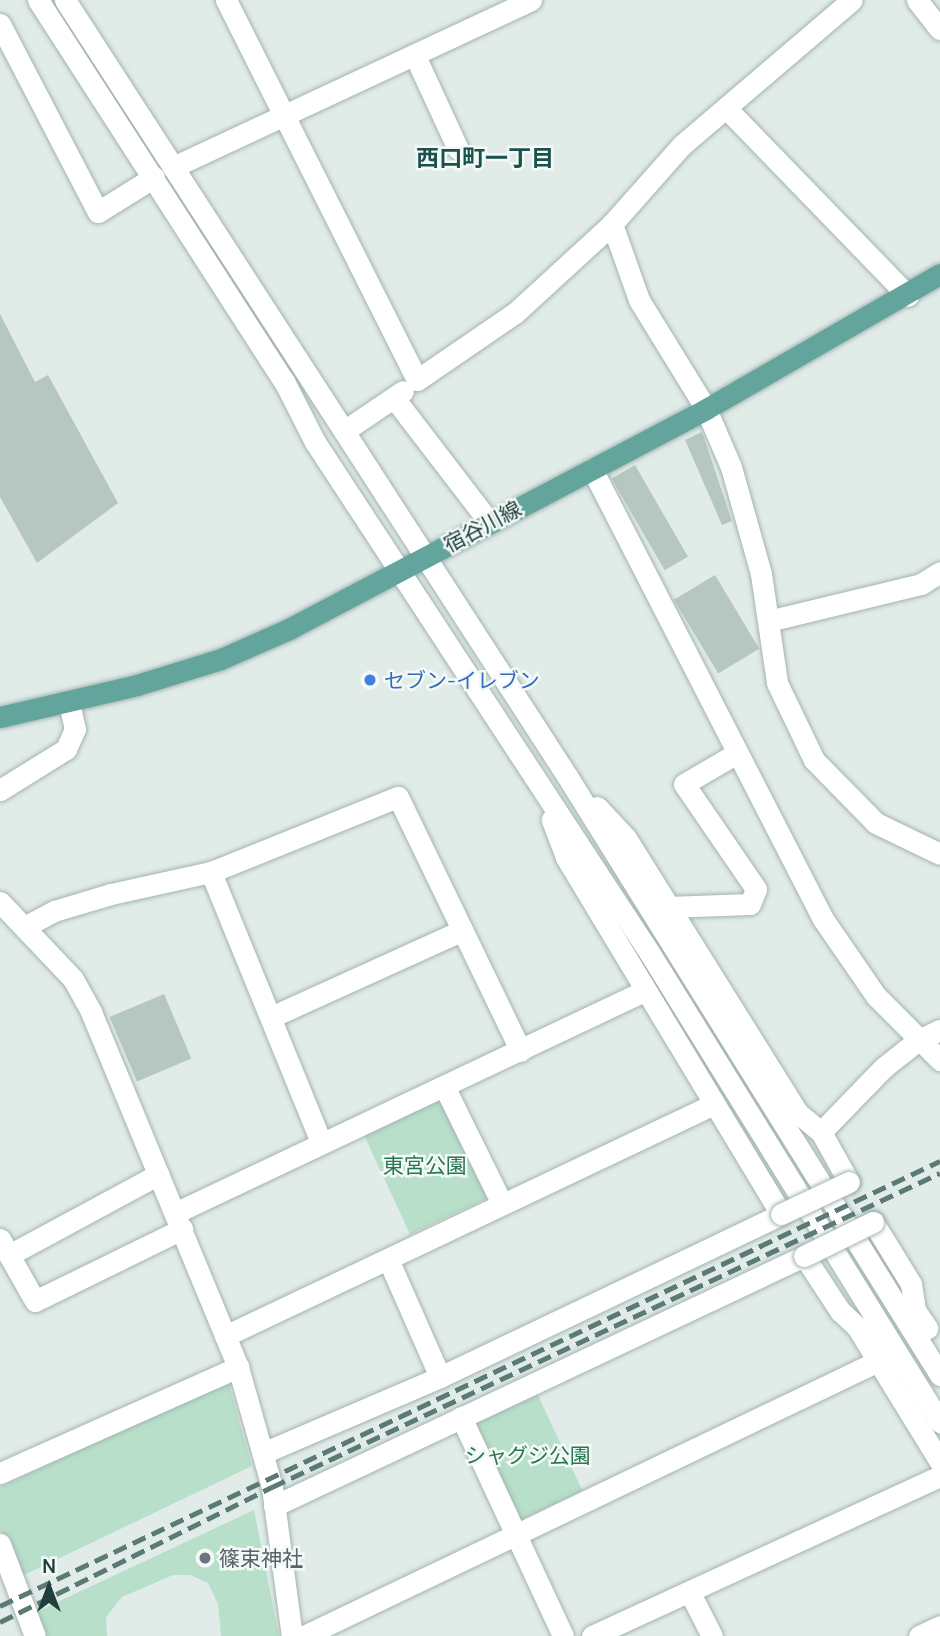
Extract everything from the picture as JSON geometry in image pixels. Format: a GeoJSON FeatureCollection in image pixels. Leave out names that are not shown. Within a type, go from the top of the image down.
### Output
{"type":"FeatureCollection","features":[{"type":"Feature","properties":{"kind":"main road","name":"宿谷川線"},"geometry":{"type":"LineString","coordinates":[[0,717],[69,703],[221,659],[289,629],[398,569],[706,410],[908,296],[940,274]]}},
{"type":"Feature","properties":{"kind":"street"},"geometry":{"type":"LineString","coordinates":[[38,0],[154,177],[398,569],[649,952],[940,1422]]}},
{"type":"Feature","properties":{"kind":"street"},"geometry":{"type":"LineString","coordinates":[[65,0],[567,776],[940,1375]]}},
{"type":"Feature","properties":{"kind":"street"},"geometry":{"type":"LineString","coordinates":[[226,0],[286,117],[348,250],[417,380]]}},
{"type":"Feature","properties":{"kind":"street"},"geometry":{"type":"LineString","coordinates":[[173,167],[286,117],[531,0]]}},
{"type":"Feature","properties":{"kind":"street"},"geometry":{"type":"LineString","coordinates":[[344,431],[516,313],[612,224],[682,145],[852,0]]}},
{"type":"Feature","properties":{"kind":"street"},"geometry":{"type":"LineString","coordinates":[[917,0],[940,29]]}},
{"type":"Feature","properties":{"kind":"street"},"geometry":{"type":"LineString","coordinates":[[0,24],[98,212],[154,177]]}},
{"type":"Feature","properties":{"kind":"street"},"geometry":{"type":"LineString","coordinates":[[415,56],[458,149]]}},
{"type":"Feature","properties":{"kind":"street"},"geometry":{"type":"LineString","coordinates":[[727,109],[908,296]]}},
{"type":"Feature","properties":{"kind":"street"},"geometry":{"type":"LineString","coordinates":[[612,224],[639,300],[706,410],[745,509],[768,621],[777,682],[814,760],[876,823],[940,854]]}},
{"type":"Feature","properties":{"kind":"street"},"geometry":{"type":"LineString","coordinates":[[394,398],[489,522]]}},
{"type":"Feature","properties":{"kind":"street"},"geometry":{"type":"LineString","coordinates":[[592,469],[823,919],[876,996],[917,1041],[940,1060]]}},
{"type":"Feature","properties":{"kind":"street"},"geometry":{"type":"LineString","coordinates":[[768,621],[921,584],[940,572]]}},
{"type":"Feature","properties":{"kind":"street"},"geometry":{"type":"LineString","coordinates":[[0,790],[66,749],[75,729],[69,703]]}},
{"type":"Feature","properties":{"kind":"street"},"geometry":{"type":"LineString","coordinates":[[667,907],[750,904],[756,889],[684,784],[737,753]]}},
{"type":"Feature","properties":{"kind":"street"},"geometry":{"type":"LineString","coordinates":[[263,1454],[440,1377],[849,1182],[821,1132],[798,1113],[626,838],[567,776]]}},
{"type":"Feature","properties":{"kind":"street"},"geometry":{"type":"LineString","coordinates":[[540,787],[566,857],[644,991],[781,1214]]}},
{"type":"Feature","properties":{"kind":"street"},"geometry":{"type":"LineString","coordinates":[[26,926],[66,907],[211,872],[398,797],[521,1051]]}},
{"type":"Feature","properties":{"kind":"street"},"geometry":{"type":"LineString","coordinates":[[211,872],[321,1142]]}},
{"type":"Feature","properties":{"kind":"street"},"geometry":{"type":"LineString","coordinates":[[0,902],[26,926],[73,979],[91,1012],[238,1367],[263,1454],[274,1506],[292,1636]]}},
{"type":"Feature","properties":{"kind":"street"},"geometry":{"type":"LineString","coordinates":[[271,1017],[461,931]]}},
{"type":"Feature","properties":{"kind":"street"},"geometry":{"type":"LineString","coordinates":[[159,1174],[5,1247],[36,1301],[321,1142],[521,1051],[644,991]]}},
{"type":"Feature","properties":{"kind":"street"},"geometry":{"type":"LineString","coordinates":[[821,1132],[859,1090],[917,1041],[940,1030]]}},
{"type":"Feature","properties":{"kind":"street"},"geometry":{"type":"LineString","coordinates":[[444,1086],[502,1204]]}},
{"type":"Feature","properties":{"kind":"street"},"geometry":{"type":"LineString","coordinates":[[225,1336],[714,1104]]}},
{"type":"Feature","properties":{"kind":"street"},"geometry":{"type":"LineString","coordinates":[[274,1506],[873,1222],[911,1284],[915,1310],[940,1348]]}},
{"type":"Feature","properties":{"kind":"street"},"geometry":{"type":"LineString","coordinates":[[804,1256],[878,1361],[940,1462]]}},
{"type":"Feature","properties":{"kind":"street"},"geometry":{"type":"LineString","coordinates":[[388,1259],[440,1377]]}},
{"type":"Feature","properties":{"kind":"street"},"geometry":{"type":"LineString","coordinates":[[304,1636],[878,1361]]}},
{"type":"Feature","properties":{"kind":"street"},"geometry":{"type":"LineString","coordinates":[[0,1473],[238,1367]]}},
{"type":"Feature","properties":{"kind":"street"},"geometry":{"type":"LineString","coordinates":[[461,1417],[563,1636]]}},
{"type":"Feature","properties":{"kind":"street"},"geometry":{"type":"LineString","coordinates":[[592,1636],[940,1476]]}},
{"type":"Feature","properties":{"kind":"street"},"geometry":{"type":"LineString","coordinates":[[0,1544],[35,1636]]}},
{"type":"Feature","properties":{"kind":"street"},"geometry":{"type":"LineString","coordinates":[[690,1593],[712,1636]]}},
{"type":"Feature","properties":{"kind":"street"},"geometry":{"type":"LineString","coordinates":[[919,1636],[940,1626]]}},
{"type":"Feature","properties":{"kind":"green space","name":"東宮公園"},"geometry":{"type":"Polygon","coordinates":[[[439,1095],[487,1198],[410,1234],[362,1131],[439,1095]]]}},
{"type":"Feature","properties":{"kind":"green space"},"geometry":{"type":"Polygon","coordinates":[[[228,1381],[252,1466],[22,1576],[0,1530],[0,1487],[228,1381]]]}},
{"type":"Feature","properties":{"kind":"green space","name":"シャグジ公園"},"geometry":{"type":"Polygon","coordinates":[[[536,1391],[582,1491],[521,1519],[474,1420],[536,1391]]]}},
{"type":"Feature","properties":{"kind":"green space","name":"篠束神社"},"geometry":{"type":"Polygon","coordinates":[[[254,1510],[279,1636],[221,1636],[218,1604],[208,1583],[190,1575],[173,1575],[122,1597],[106,1617],[107,1636],[42,1636],[34,1613],[254,1510]]]}},
{"type":"Feature","properties":{"kind":"building"},"geometry":{"type":"Polygon","coordinates":[[[0,314],[35,382],[48,375],[118,503],[37,563],[0,497],[0,314]]]}},
{"type":"Feature","properties":{"kind":"building"},"geometry":{"type":"Polygon","coordinates":[[[702,432],[732,521],[722,525],[685,440],[702,432]]]}},
{"type":"Feature","properties":{"kind":"building"},"geometry":{"type":"Polygon","coordinates":[[[635,465],[688,557],[665,570],[612,478],[635,465]]]}},
{"type":"Feature","properties":{"kind":"building"},"geometry":{"type":"Polygon","coordinates":[[[715,575],[759,649],[718,673],[674,600],[715,575]]]}},
{"type":"Feature","properties":{"kind":"building"},"geometry":{"type":"Polygon","coordinates":[[[164,994],[191,1058],[137,1081],[110,1017],[164,994]]]}},
{"type":"Feature","properties":{"kind":"railway"},"geometry":{"type":"LineString","coordinates":[[0,1606],[940,1161]]}},
{"type":"Feature","properties":{"kind":"railway"},"geometry":{"type":"LineString","coordinates":[[0,1622],[272,1487],[940,1173]]}},
{"type":"Feature","properties":{"kind":"place","name":"セブン-イレブン"},"geometry":{"type":"Point","coordinates":[370,680]}},
{"type":"Feature","properties":{"kind":"place","name":"篠束神社"},"geometry":{"type":"Point","coordinates":[205,1558]}},
{"type":"Feature","properties":{"kind":"district","name":"西口町一丁目"},"geometry":{"type":"Point","coordinates":[485,157]}}]}
